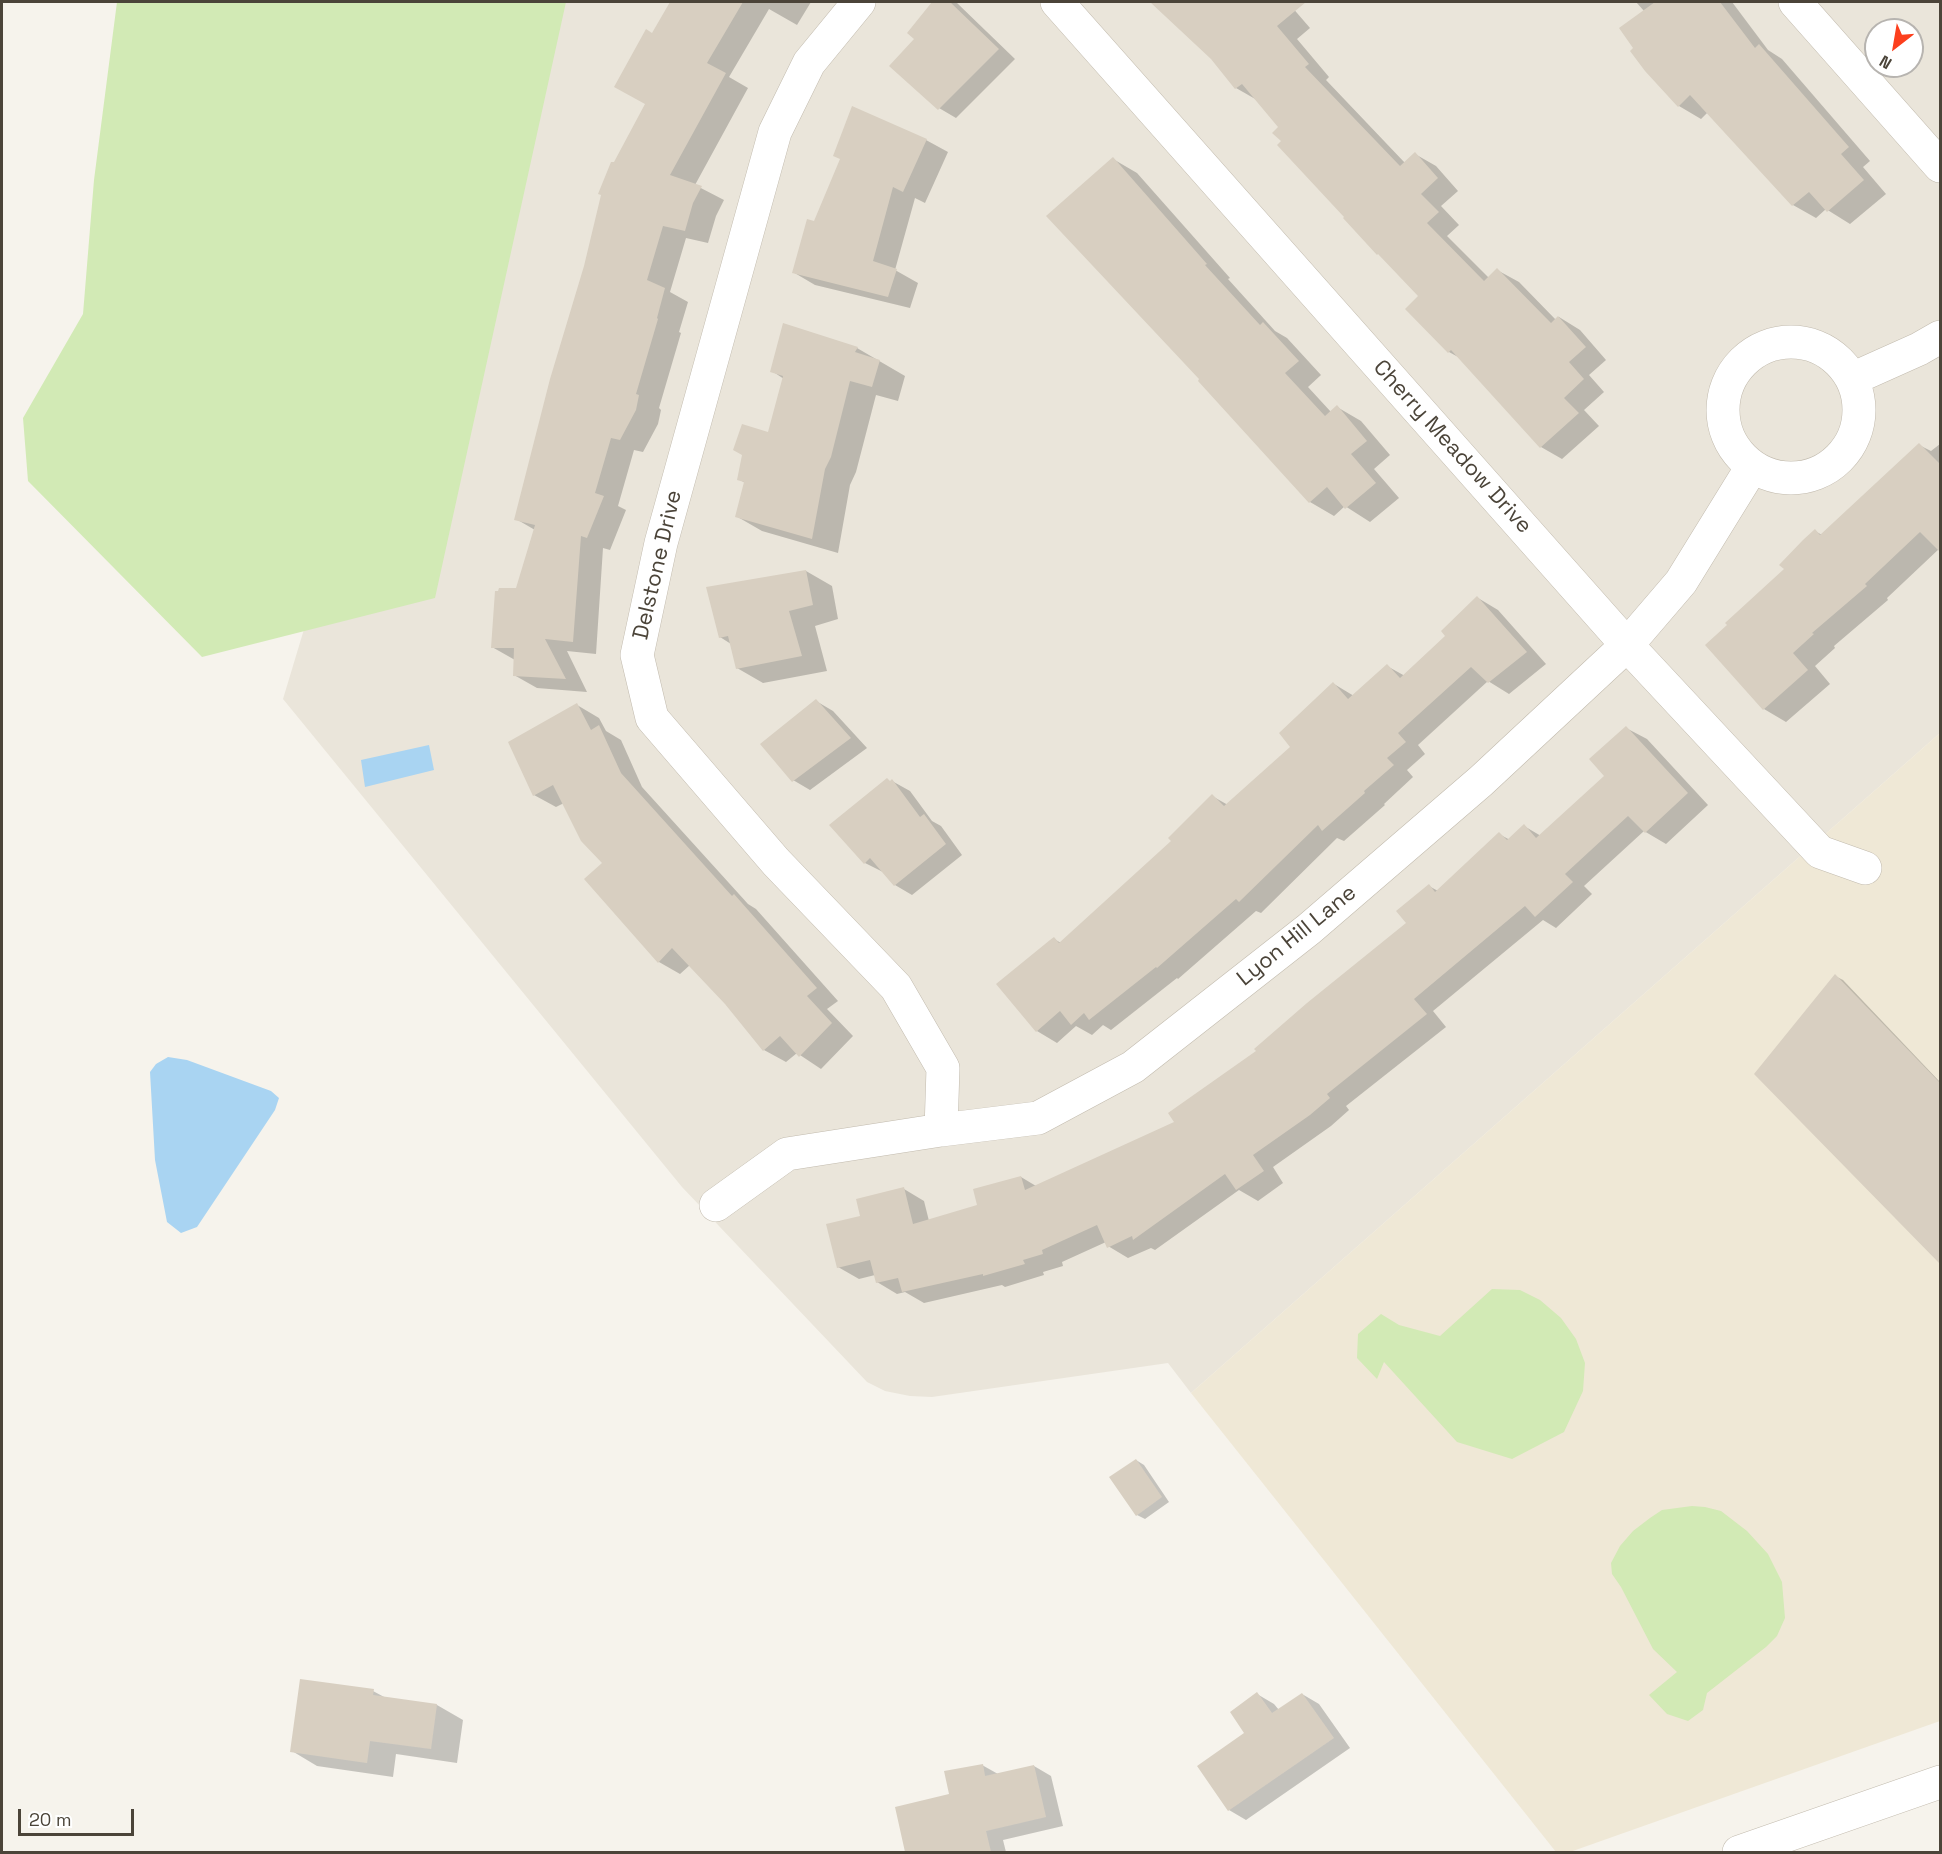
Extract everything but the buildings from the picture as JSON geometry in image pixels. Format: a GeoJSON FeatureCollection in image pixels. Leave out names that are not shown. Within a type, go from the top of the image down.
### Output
{"type":"FeatureCollection","features":[{"type":"Feature","properties":{"kind":"street","name":"Delstone Drive"},"geometry":{"type":"LineString","coordinates":[[858,2],[809,63],[775,132],[660,543],[637,656],[652,718],[776,862],[896,987],[944,1068],[941,1130]]}},
{"type":"Feature","properties":{"kind":"street","name":"Cherry Meadow Drive"},"geometry":{"type":"LineString","coordinates":[[1057,2],[1627,645],[1820,852],[1865,868]]}},
{"type":"Feature","properties":{"kind":"street"},"geometry":{"type":"LineString","coordinates":[[1795,2],[1941,166]]}},
{"type":"Feature","properties":{"kind":"street"},"geometry":{"type":"LineString","coordinates":[[1852,379],[1920,349],[1941,337]]}},
{"type":"Feature","properties":{"kind":"street"},"geometry":{"type":"LineString","coordinates":[[1798,342],[1820,348],[1838,361],[1852,379],[1859,400],[1859,423],[1851,444],[1837,462],[1817,474],[1795,479],[1773,476],[1752,466],[1736,451],[1726,431],[1723,408],[1727,386],[1738,367],[1755,352],[1776,344],[1798,342]]}},
{"type":"Feature","properties":{"kind":"street","name":"Lyon Hill Lane"},"geometry":{"type":"LineString","coordinates":[[716,1205],[788,1154],[941,1130],[1038,1118],[1133,1067],[1309,929],[1481,781],[1627,645],[1681,582],[1752,466]]}},
{"type":"Feature","properties":{"kind":"street"},"geometry":{"type":"LineString","coordinates":[[1739,1852],[1941,1782]]}},
{"type":"Feature","properties":{"kind":"shaded area"},"geometry":{"type":"Polygon","coordinates":[[[493,2],[1940,2],[1940,733],[1191,1393],[1168,1363],[932,1397],[885,1391],[867,1382],[682,1187],[283,699],[493,2]]]}},
{"type":"Feature","properties":{"kind":"shaded area"},"geometry":{"type":"Polygon","coordinates":[[[1940,733],[1940,1721],[1570,1852],[1556,1852],[1191,1393],[1940,733]]]}},
{"type":"Feature","properties":{"kind":"green space"},"geometry":{"type":"Polygon","coordinates":[[[117,2],[566,2],[435,598],[202,657],[28,481],[23,418],[83,314],[94,180],[117,2]]]}},
{"type":"Feature","properties":{"kind":"green space"},"geometry":{"type":"Polygon","coordinates":[[[1492,1289],[1520,1290],[1540,1300],[1561,1318],[1576,1339],[1585,1363],[1583,1391],[1564,1432],[1512,1459],[1457,1442],[1384,1362],[1377,1379],[1357,1358],[1358,1334],[1381,1314],[1399,1325],[1440,1336],[1492,1289]]]}},
{"type":"Feature","properties":{"kind":"green space"},"geometry":{"type":"Polygon","coordinates":[[[1692,1506],[1721,1511],[1747,1531],[1768,1554],[1782,1582],[1785,1618],[1777,1636],[1707,1693],[1703,1710],[1688,1721],[1667,1714],[1649,1695],[1677,1672],[1653,1649],[1612,1574],[1611,1563],[1620,1546],[1633,1531],[1650,1518],[1662,1510],[1692,1506]]]}},
{"type":"Feature","properties":{"kind":"water"},"geometry":{"type":"Polygon","coordinates":[[[429,745],[434,770],[365,787],[361,760],[429,745]]]}},
{"type":"Feature","properties":{"kind":"water"},"geometry":{"type":"Polygon","coordinates":[[[168,1057],[187,1060],[271,1091],[279,1098],[275,1110],[197,1227],[181,1233],[167,1222],[155,1160],[150,1072],[156,1064],[168,1057]]]}}]}
